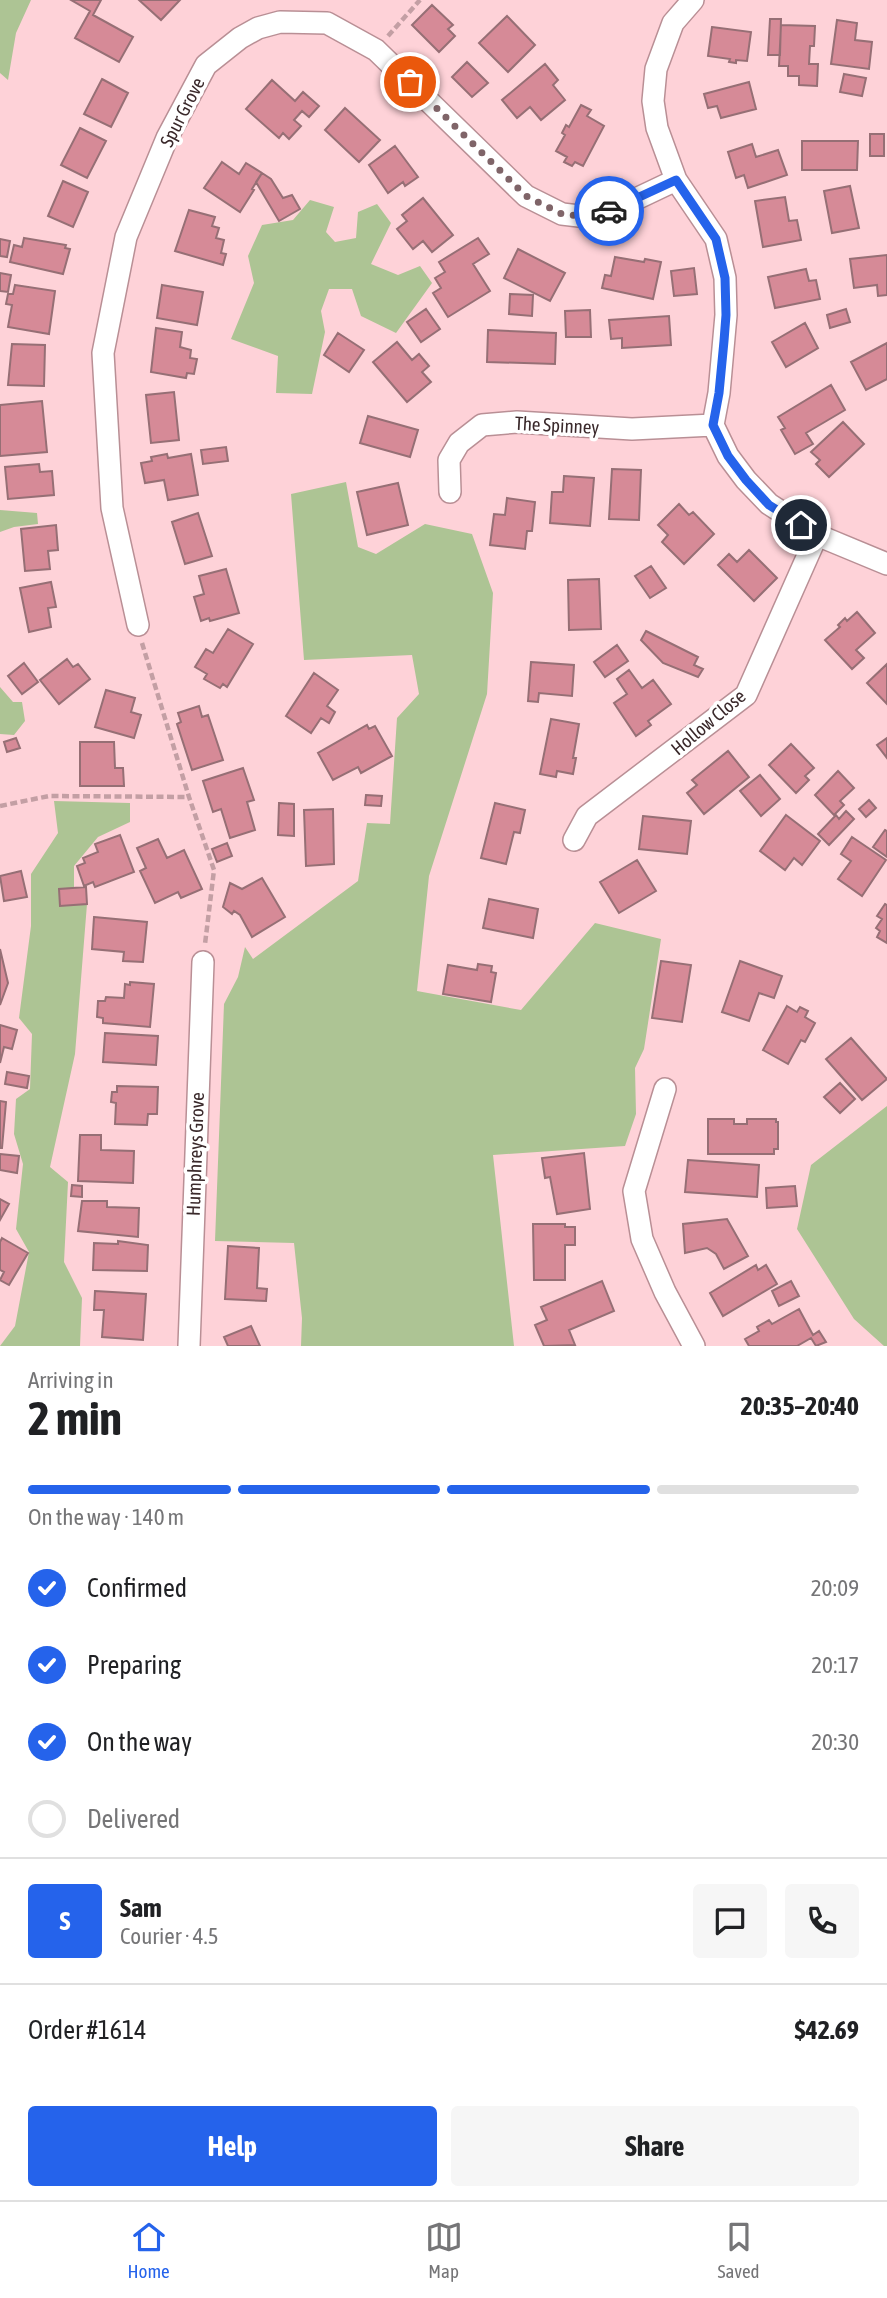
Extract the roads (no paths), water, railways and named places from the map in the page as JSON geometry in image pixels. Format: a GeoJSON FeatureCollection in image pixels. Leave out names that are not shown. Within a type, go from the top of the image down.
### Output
{"type":"FeatureCollection","features":[{"type":"Feature","properties":{"kind":"street"},"geometry":{"type":"LineString","coordinates":[[694,0],[673,23],[656,68],[653,101],[657,128],[676,180],[716,239],[725,278],[724,341],[713,425],[728,456],[769,505],[817,535],[887,564]]}},
{"type":"Feature","properties":{"kind":"street","name":"Spur Grove"},"geometry":{"type":"LineString","coordinates":[[138,625],[112,508],[103,353],[125,237],[167,138],[206,65],[240,38],[258,28],[281,22],[327,23],[376,50],[526,196],[562,214],[596,218],[676,180]]}},
{"type":"Feature","properties":{"kind":"street","name":"The Spinney"},"geometry":{"type":"LineString","coordinates":[[450,492],[449,460],[459,443],[482,425],[517,422],[632,429],[713,425]]}},
{"type":"Feature","properties":{"kind":"street","name":"Hollow Close"},"geometry":{"type":"LineString","coordinates":[[574,840],[587,816],[746,695],[817,535]]}},
{"type":"Feature","properties":{"kind":"street","name":"Humphreys Grove"},"geometry":{"type":"LineString","coordinates":[[189,1346],[203,961]]}},
{"type":"Feature","properties":{"kind":"street"},"geometry":{"type":"LineString","coordinates":[[665,1089],[634,1191],[642,1239],[665,1292],[694,1346]]}}]}
